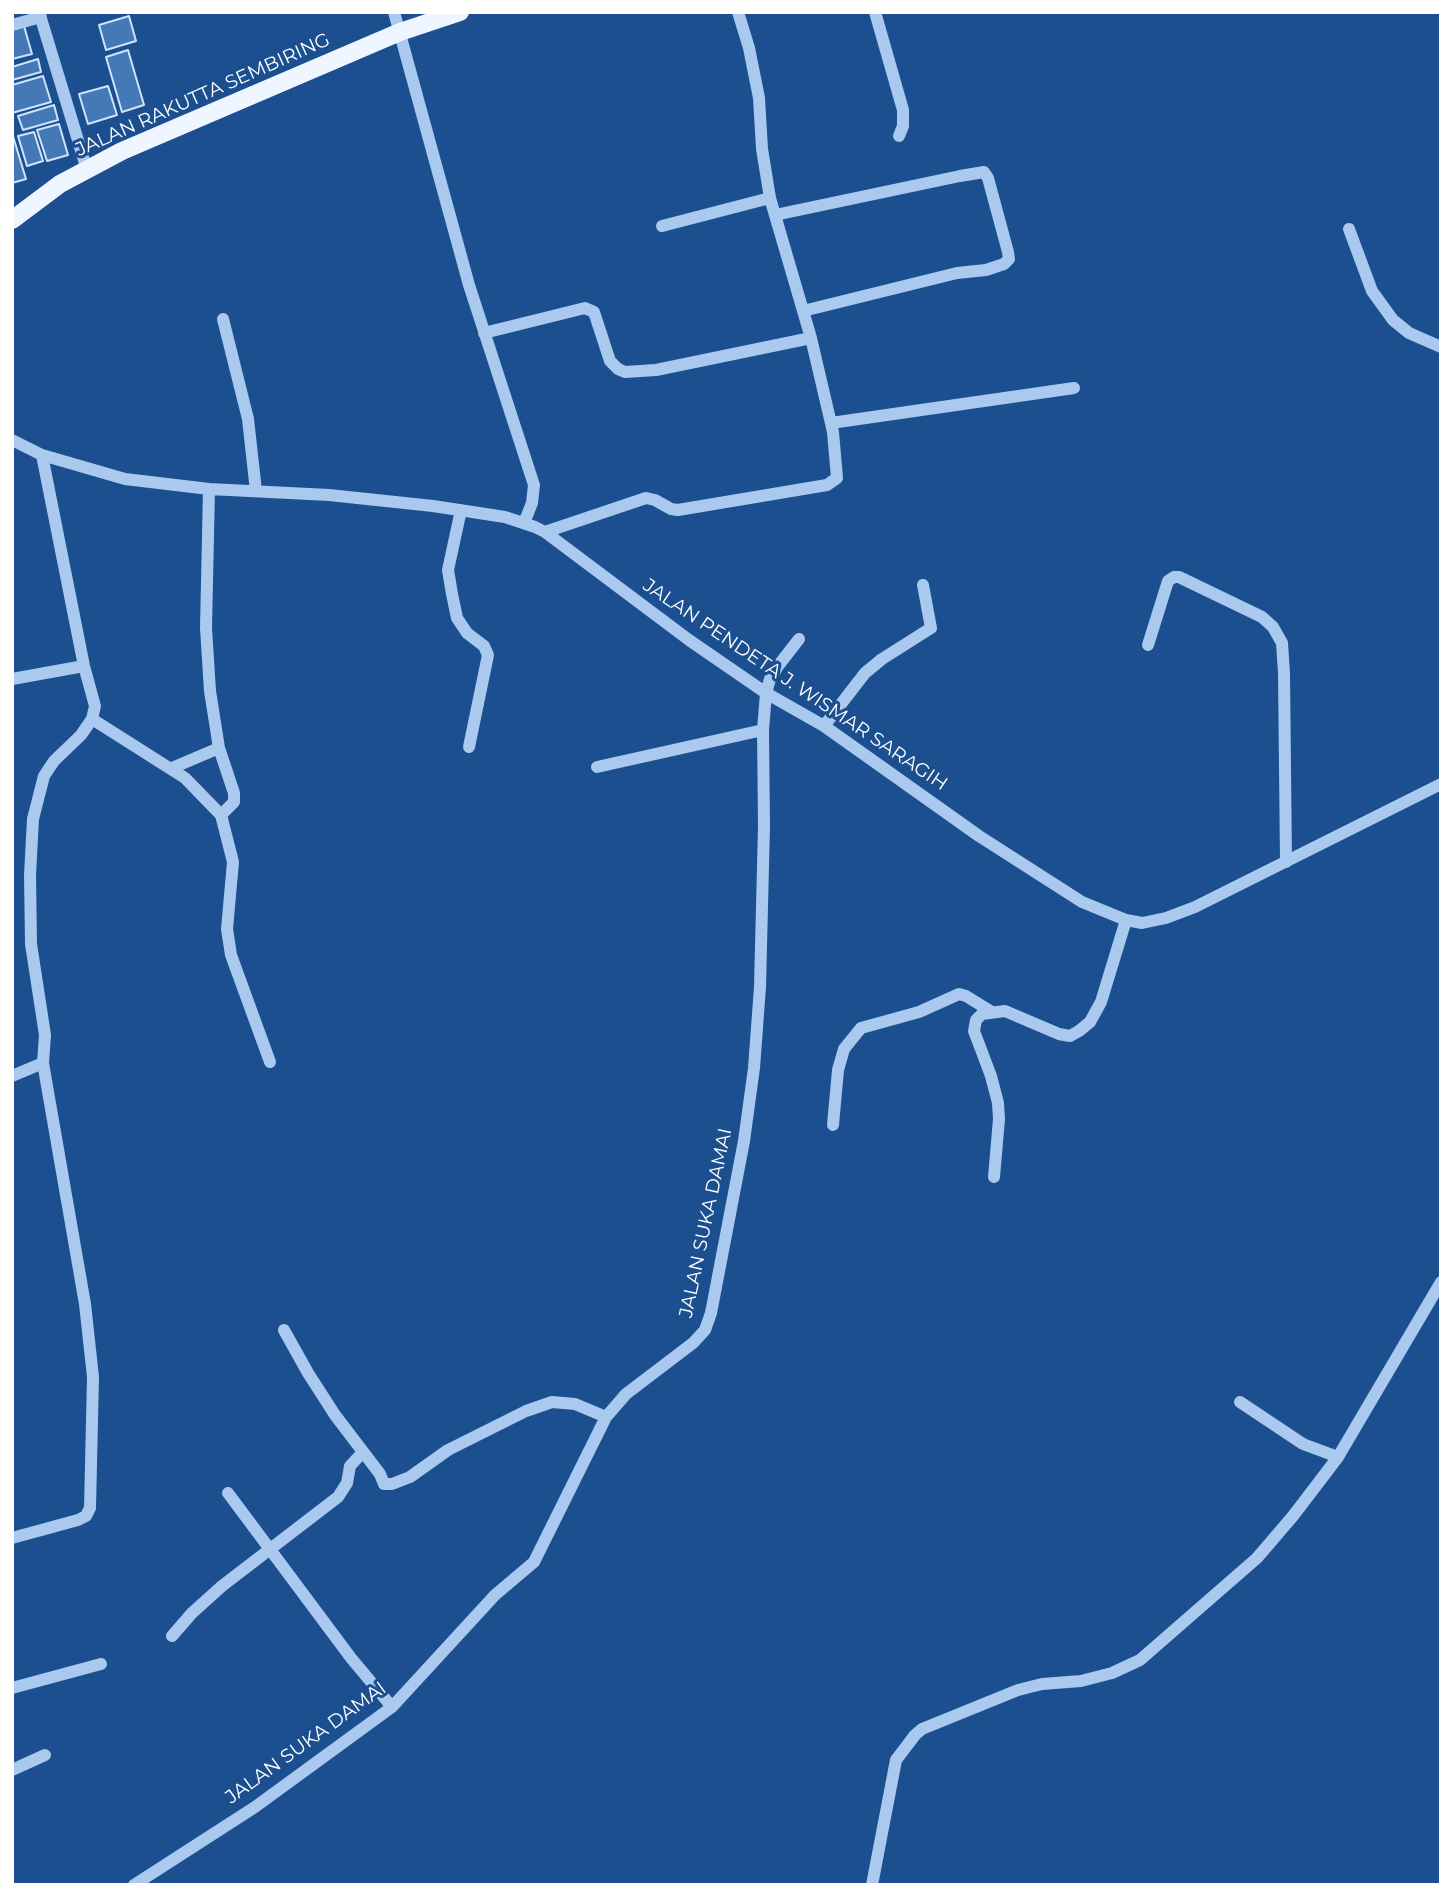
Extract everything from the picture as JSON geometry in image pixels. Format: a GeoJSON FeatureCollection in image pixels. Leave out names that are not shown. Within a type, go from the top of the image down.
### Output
{"type":"FeatureCollection","features":[{"type":"Feature","properties":{"kind":"main road","name":"JALAN RAKUTTA SEMBIRING"},"geometry":{"type":"LineString","coordinates":[[12,220],[60,184],[135,146],[400,32],[460,12]]}},
{"type":"Feature","properties":{"kind":"street"},"geometry":{"type":"LineString","coordinates":[[394,12],[469,285],[534,485],[532,503],[524,523]]}},
{"type":"Feature","properties":{"kind":"street"},"geometry":{"type":"LineString","coordinates":[[545,531],[646,498],[655,499],[671,509],[678,510],[833,482],[837,478],[831,423],[811,338],[770,198],[762,149],[760,97],[738,12]]}},
{"type":"Feature","properties":{"kind":"street"},"geometry":{"type":"LineString","coordinates":[[875,12],[903,110],[903,126],[899,136]]}},
{"type":"Feature","properties":{"kind":"street"},"geometry":{"type":"LineString","coordinates":[[12,25],[40,15],[87,170]]}},
{"type":"Feature","properties":{"kind":"street"},"geometry":{"type":"LineString","coordinates":[[775,215],[960,176],[984,172],[988,178],[1008,252],[1009,260],[1004,264],[803,311]]}},
{"type":"Feature","properties":{"kind":"street"},"geometry":{"type":"LineString","coordinates":[[662,226],[770,198]]}},
{"type":"Feature","properties":{"kind":"street"},"geometry":{"type":"LineString","coordinates":[[1349,229],[1372,291],[1393,320],[1409,333],[1441,347]]}},
{"type":"Feature","properties":{"kind":"street"},"geometry":{"type":"LineString","coordinates":[[484,333],[585,308],[594,312],[599,321],[610,361],[625,372],[656,370],[811,338]]}},
{"type":"Feature","properties":{"kind":"street"},"geometry":{"type":"LineString","coordinates":[[223,319],[248,419],[256,491]]}},
{"type":"Feature","properties":{"kind":"street"},"geometry":{"type":"LineString","coordinates":[[831,423],[1074,388]]}},
{"type":"Feature","properties":{"kind":"street","name":"JALAN PENDETA J. WISMAR SARAGIH"},"geometry":{"type":"LineString","coordinates":[[12,440],[42,455],[125,479],[209,489],[329,495],[461,510],[505,517],[545,531],[688,640],[766,693],[824,726],[1082,902],[1126,920],[1142,923],[1166,918],[1195,906],[1441,784]]}},
{"type":"Feature","properties":{"kind":"street"},"geometry":{"type":"LineString","coordinates":[[12,1538],[86,1516],[89,1508],[93,1377],[85,1304],[43,1063],[45,1035],[31,944],[30,875],[33,818],[44,776],[54,761],[81,735],[92,719],[95,706],[83,666],[42,455]]}},
{"type":"Feature","properties":{"kind":"street"},"geometry":{"type":"LineString","coordinates":[[209,489],[206,628],[210,691],[219,748],[234,793],[234,802],[221,815]]}},
{"type":"Feature","properties":{"kind":"street"},"geometry":{"type":"LineString","coordinates":[[461,510],[448,570],[452,594],[457,618],[467,633],[484,646],[488,655],[469,747]]}},
{"type":"Feature","properties":{"kind":"street"},"geometry":{"type":"LineString","coordinates":[[1149,645],[1168,581],[1174,577],[1262,618],[1273,627],[1282,643],[1284,673],[1286,862]]}},
{"type":"Feature","properties":{"kind":"street"},"geometry":{"type":"LineString","coordinates":[[824,726],[865,673],[931,628],[923,585]]}},
{"type":"Feature","properties":{"kind":"street"},"geometry":{"type":"LineString","coordinates":[[766,693],[769,680],[799,639]]}},
{"type":"Feature","properties":{"kind":"street"},"geometry":{"type":"LineString","coordinates":[[12,679],[83,666]]}},
{"type":"Feature","properties":{"kind":"street","name":"JALAN SUKA DAMAI"},"geometry":{"type":"LineString","coordinates":[[134,1885],[254,1807],[391,1707],[495,1595],[534,1562],[606,1417],[626,1394],[693,1343],[705,1330],[711,1313],[744,1141],[754,1068],[760,987],[763,730],[766,693]]}},
{"type":"Feature","properties":{"kind":"street"},"geometry":{"type":"LineString","coordinates":[[92,719],[186,778],[221,815],[233,862],[227,929],[231,955],[270,1062]]}},
{"type":"Feature","properties":{"kind":"street"},"geometry":{"type":"LineString","coordinates":[[597,767],[763,730]]}},
{"type":"Feature","properties":{"kind":"street"},"geometry":{"type":"LineString","coordinates":[[172,768],[219,748]]}},
{"type":"Feature","properties":{"kind":"street"},"geometry":{"type":"LineString","coordinates":[[994,1177],[998,1103],[974,1031],[976,1020],[982,1014],[1006,1011],[1059,1034],[1070,1036],[1079,1031],[1090,1022],[1101,1002],[1126,920]]}},
{"type":"Feature","properties":{"kind":"street"},"geometry":{"type":"LineString","coordinates":[[833,1125],[838,1070],[844,1049],[861,1028],[919,1012],[959,994],[992,1012]]}},
{"type":"Feature","properties":{"kind":"street"},"geometry":{"type":"LineString","coordinates":[[12,1076],[43,1063]]}},
{"type":"Feature","properties":{"kind":"street"},"geometry":{"type":"LineString","coordinates":[[873,1885],[896,1760],[915,1735],[922,1729],[1018,1690],[1042,1684],[1081,1681],[1140,1660],[1257,1558],[1338,1457],[1441,1282]]}},
{"type":"Feature","properties":{"kind":"street"},"geometry":{"type":"LineString","coordinates":[[284,1330],[308,1373],[384,1483],[392,1484],[410,1477],[448,1450],[526,1411],[552,1402],[575,1404],[606,1417]]}},
{"type":"Feature","properties":{"kind":"street"},"geometry":{"type":"LineString","coordinates":[[1240,1402],[1303,1444],[1338,1457]]}},
{"type":"Feature","properties":{"kind":"street"},"geometry":{"type":"LineString","coordinates":[[172,1636],[206,1599],[338,1497],[347,1483],[350,1466],[363,1452]]}},
{"type":"Feature","properties":{"kind":"street"},"geometry":{"type":"LineString","coordinates":[[229,1493],[351,1658],[391,1707]]}},
{"type":"Feature","properties":{"kind":"street"},"geometry":{"type":"LineString","coordinates":[[12,1688],[101,1664]]}},
{"type":"Feature","properties":{"kind":"street"},"geometry":{"type":"LineString","coordinates":[[12,1770],[45,1755]]}},
{"type":"Feature","properties":{"kind":"building"},"geometry":{"type":"Polygon","coordinates":[[[129,16],[136,41],[106,50],[99,25],[129,16]]]}},
{"type":"Feature","properties":{"kind":"building"},"geometry":{"type":"Polygon","coordinates":[[[24,26],[32,54],[12,59],[12,30],[24,26]]]}},
{"type":"Feature","properties":{"kind":"building"},"geometry":{"type":"Polygon","coordinates":[[[128,50],[144,105],[122,112],[106,57],[128,50]]]}},
{"type":"Feature","properties":{"kind":"building"},"geometry":{"type":"Polygon","coordinates":[[[38,59],[41,72],[12,80],[12,67],[38,59]]]}},
{"type":"Feature","properties":{"kind":"building"},"geometry":{"type":"Polygon","coordinates":[[[43,76],[51,102],[12,113],[12,85],[43,76]]]}},
{"type":"Feature","properties":{"kind":"building"},"geometry":{"type":"Polygon","coordinates":[[[108,86],[117,115],[88,124],[79,94],[108,86]]]}},
{"type":"Feature","properties":{"kind":"building"},"geometry":{"type":"Polygon","coordinates":[[[54,105],[58,120],[23,130],[18,116],[54,105]]]}},
{"type":"Feature","properties":{"kind":"building"},"geometry":{"type":"Polygon","coordinates":[[[59,124],[68,155],[47,161],[37,130],[59,124]]]}},
{"type":"Feature","properties":{"kind":"building"},"geometry":{"type":"Polygon","coordinates":[[[34,132],[43,161],[27,166],[18,136],[34,132]]]}},
{"type":"Feature","properties":{"kind":"building"},"geometry":{"type":"Polygon","coordinates":[[[12,133],[26,179],[12,183],[12,133]]]}}]}
